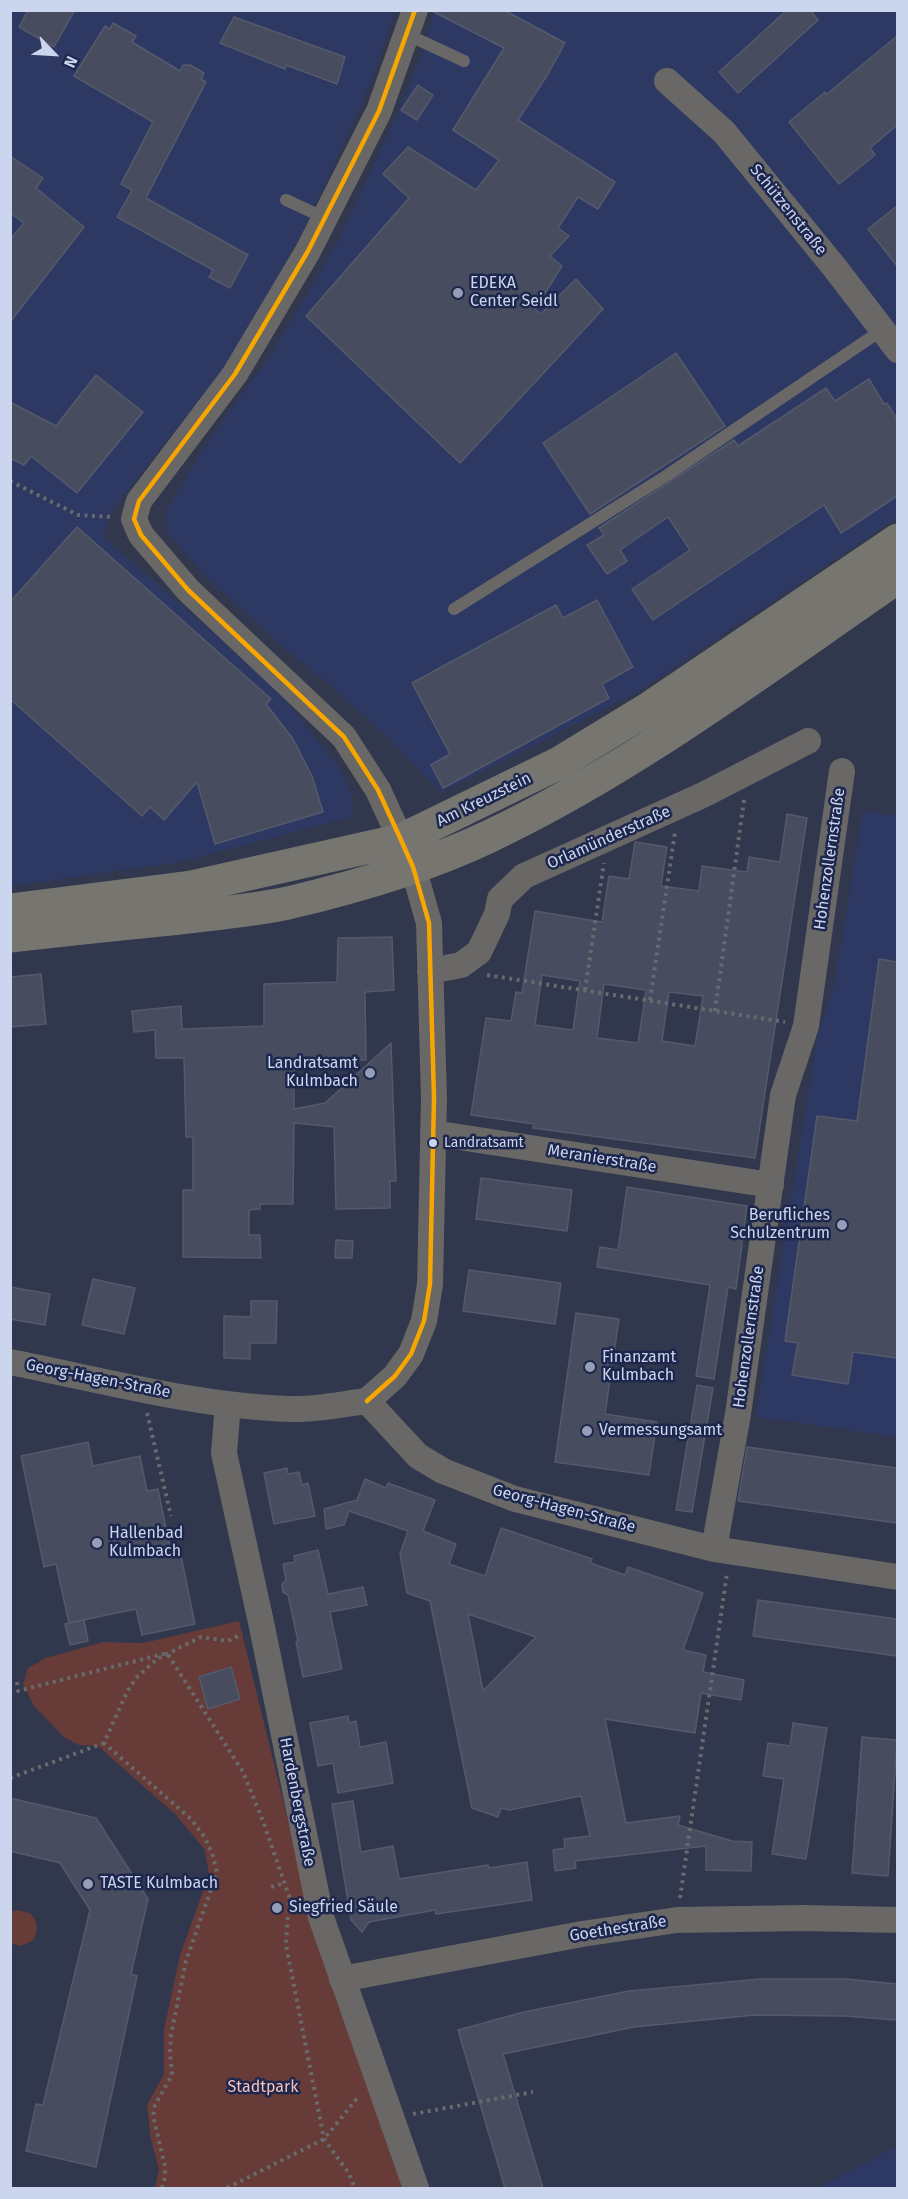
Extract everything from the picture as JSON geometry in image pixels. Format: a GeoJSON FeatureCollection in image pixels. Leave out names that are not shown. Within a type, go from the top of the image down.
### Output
{"type":"FeatureCollection","features":[{"type":"Feature","properties":{"kind":"main road","name":"Am Kreuzstein"},"geometry":{"type":"LineString","coordinates":[[10,936],[241,911],[338,890],[407,853],[633,719],[897,540]]}},
{"type":"Feature","properties":{"kind":"main road","name":"Am Kreuzstein"},"geometry":{"type":"LineString","coordinates":[[10,910],[191,887],[487,838],[574,792],[664,736],[897,577]]}},
{"type":"Feature","properties":{"kind":"street"},"geometry":{"type":"LineString","coordinates":[[367,1401],[395,1376],[411,1354],[424,1321],[430,1284],[438,970],[429,923],[407,853],[378,790],[344,737],[188,590],[141,535],[134,519],[139,501],[235,374],[308,251],[379,111],[410,22]]}},
{"type":"Feature","properties":{"kind":"street","name":"Schützenstraße"},"geometry":{"type":"LineString","coordinates":[[667,81],[724,132],[835,268],[897,350]]}},
{"type":"Feature","properties":{"kind":"street","name":"Orlamünderstraße"},"geometry":{"type":"LineString","coordinates":[[438,970],[462,965],[479,952],[497,914],[500,899],[524,876],[679,807],[808,741]]}},
{"type":"Feature","properties":{"kind":"street","name":"Hohenzollernstraße"},"geometry":{"type":"LineString","coordinates":[[722,1550],[738,1414],[783,1095],[806,1026],[842,771]]}},
{"type":"Feature","properties":{"kind":"street","name":"Meranierstraße"},"geometry":{"type":"LineString","coordinates":[[433,1133],[771,1185]]}},
{"type":"Feature","properties":{"kind":"street","name":"Georg-Hagen-Straße"},"geometry":{"type":"LineString","coordinates":[[10,1362],[228,1404],[292,1409],[367,1401],[418,1456],[443,1471],[515,1499],[722,1550],[897,1577]]}},
{"type":"Feature","properties":{"kind":"street","name":"Hardenbergstraße"},"geometry":{"type":"LineString","coordinates":[[228,1404],[224,1453],[321,1917],[416,2188]]}},
{"type":"Feature","properties":{"kind":"street","name":"Goethestraße"},"geometry":{"type":"LineString","coordinates":[[342,1979],[582,1934],[677,1920],[804,1918],[897,1920]]}},
{"type":"Feature","properties":{"kind":"lane"},"geometry":{"type":"LineString","coordinates":[[410,22],[464,61]]}},
{"type":"Feature","properties":{"kind":"lane"},"geometry":{"type":"LineString","coordinates":[[286,200],[325,218]]}},
{"type":"Feature","properties":{"kind":"lane"},"geometry":{"type":"LineString","coordinates":[[454,609],[666,476],[882,330]]}},
{"type":"Feature","properties":{"kind":"path"},"geometry":{"type":"LineString","coordinates":[[10,481],[78,515],[134,519]]}},
{"type":"Feature","properties":{"kind":"path"},"geometry":{"type":"LineString","coordinates":[[715,1011],[747,772]]}},
{"type":"Feature","properties":{"kind":"path"},"geometry":{"type":"LineString","coordinates":[[650,1000],[679,807]]}},
{"type":"Feature","properties":{"kind":"path"},"geometry":{"type":"LineString","coordinates":[[585,990],[608,839]]}},
{"type":"Feature","properties":{"kind":"path"},"geometry":{"type":"LineString","coordinates":[[438,970],[585,990],[806,1026]]}},
{"type":"Feature","properties":{"kind":"path"},"geometry":{"type":"LineString","coordinates":[[141,1389],[171,1516]]}},
{"type":"Feature","properties":{"kind":"path"},"geometry":{"type":"LineString","coordinates":[[677,1920],[722,1550]]}},
{"type":"Feature","properties":{"kind":"path"},"geometry":{"type":"LineString","coordinates":[[10,1778],[104,1743],[127,1692],[136,1678],[167,1653],[201,1637],[228,1641],[262,1627]]}},
{"type":"Feature","properties":{"kind":"path"},"geometry":{"type":"LineString","coordinates":[[17,1682],[18,1691],[167,1653]]}},
{"type":"Feature","properties":{"kind":"path"},"geometry":{"type":"LineString","coordinates":[[167,1653],[243,1772],[263,1821],[289,1896],[286,1945],[324,2139],[348,2172],[355,2188]]}},
{"type":"Feature","properties":{"kind":"path"},"geometry":{"type":"LineString","coordinates":[[104,1743],[190,1819],[205,1838],[217,1872],[186,1961],[171,2035],[172,2075],[155,2105],[153,2116],[165,2166],[162,2188]]}},
{"type":"Feature","properties":{"kind":"path"},"geometry":{"type":"LineString","coordinates":[[227,2188],[324,2139],[376,2076]]}},
{"type":"Feature","properties":{"kind":"path"},"geometry":{"type":"LineString","coordinates":[[391,2119],[533,2091]]}},
{"type":"Feature","properties":{"kind":"shaded area"},"geometry":{"type":"Polygon","coordinates":[[[10,11],[395,11],[374,75],[298,240],[219,375],[110,513],[102,536],[280,694],[340,769],[351,793],[351,817],[180,862],[11,886],[10,11]]]}},
{"type":"Feature","properties":{"kind":"shaded area"},"geometry":{"type":"Polygon","coordinates":[[[435,11],[897,11],[897,518],[639,691],[441,793],[391,741],[332,686],[282,646],[206,576],[168,534],[166,512],[203,448],[272,353],[338,242],[399,110],[422,53],[435,11]]]}},
{"type":"Feature","properties":{"kind":"shaded area","name":"Berufliches Schulzentrum"},"geometry":{"type":"Polygon","coordinates":[[[863,811],[897,816],[897,1437],[756,1417],[818,1034],[834,986],[863,811]]]}},
{"type":"Feature","properties":{"kind":"shaded area"},"geometry":{"type":"Polygon","coordinates":[[[897,2146],[897,2188],[818,2188],[897,2146]]]}},
{"type":"Feature","properties":{"kind":"green space","name":"Stadtpark"},"geometry":{"type":"Polygon","coordinates":[[[239,1621],[313,1923],[405,2188],[155,2188],[159,2169],[151,2140],[147,2105],[164,2074],[164,2030],[180,1955],[209,1875],[205,1850],[176,1815],[98,1746],[79,1745],[65,1738],[34,1706],[23,1684],[28,1668],[46,1658],[103,1642],[143,1643],[239,1621]]]}},
{"type":"Feature","properties":{"kind":"green space"},"geometry":{"type":"Polygon","coordinates":[[[17,1910],[30,1913],[37,1927],[32,1941],[20,1946],[11,1943],[11,1912],[17,1910]]]}},
{"type":"Feature","properties":{"kind":"building"},"geometry":{"type":"Polygon","coordinates":[[[28,10],[75,10],[54,47],[19,27],[28,10]]]}},
{"type":"Feature","properties":{"kind":"building","name":"EDEKA Center Seidl"},"geometry":{"type":"Polygon","coordinates":[[[430,10],[504,10],[565,43],[518,120],[615,182],[598,209],[578,197],[558,228],[569,236],[550,256],[562,266],[535,309],[541,314],[576,279],[603,309],[460,463],[306,316],[409,198],[383,174],[408,147],[476,190],[499,160],[453,130],[504,48],[430,10]]]}},
{"type":"Feature","properties":{"kind":"building"},"geometry":{"type":"Polygon","coordinates":[[[787,10],[810,10],[818,20],[738,93],[719,72],[787,10]]]}},
{"type":"Feature","properties":{"kind":"building"},"geometry":{"type":"Polygon","coordinates":[[[234,17],[345,57],[337,84],[286,65],[285,69],[220,43],[234,17]]]}},
{"type":"Feature","properties":{"kind":"building"},"geometry":{"type":"Polygon","coordinates":[[[113,23],[136,36],[132,42],[180,71],[183,65],[190,65],[204,73],[201,79],[206,82],[146,198],[248,255],[230,288],[209,277],[213,270],[117,217],[132,190],[121,184],[153,122],[74,76],[105,26],[110,29],[113,23]]]}},
{"type":"Feature","properties":{"kind":"building"},"geometry":{"type":"Polygon","coordinates":[[[897,36],[897,125],[870,148],[875,155],[839,184],[789,122],[897,36]]]}},
{"type":"Feature","properties":{"kind":"building"},"geometry":{"type":"Polygon","coordinates":[[[418,85],[433,95],[417,120],[401,110],[418,85]]]}},
{"type":"Feature","properties":{"kind":"building"},"geometry":{"type":"Polygon","coordinates":[[[10,156],[43,178],[36,188],[84,227],[10,322],[10,240],[24,223],[10,213],[10,156]]]}},
{"type":"Feature","properties":{"kind":"building"},"geometry":{"type":"Polygon","coordinates":[[[897,206],[897,266],[868,229],[897,206]]]}},
{"type":"Feature","properties":{"kind":"building"},"geometry":{"type":"Polygon","coordinates":[[[676,353],[725,426],[590,514],[543,443],[676,353]]]}},
{"type":"Feature","properties":{"kind":"building"},"geometry":{"type":"Polygon","coordinates":[[[96,375],[143,412],[77,493],[31,456],[24,465],[10,458],[10,402],[56,426],[96,375]]]}},
{"type":"Feature","properties":{"kind":"building"},"geometry":{"type":"Polygon","coordinates":[[[869,379],[884,404],[887,403],[897,419],[897,496],[841,533],[824,505],[653,620],[632,589],[690,550],[668,517],[620,550],[627,561],[607,574],[587,545],[604,535],[599,528],[734,440],[738,446],[826,388],[835,401],[869,379]]]}},
{"type":"Feature","properties":{"kind":"building"},"geometry":{"type":"Polygon","coordinates":[[[77,527],[271,699],[266,704],[293,739],[312,776],[323,812],[215,844],[197,782],[164,820],[150,807],[142,816],[10,699],[10,602],[77,527]]]}},
{"type":"Feature","properties":{"kind":"building"},"geometry":{"type":"Polygon","coordinates":[[[597,600],[633,667],[602,684],[609,698],[443,788],[431,765],[450,754],[412,683],[556,605],[563,618],[597,600]]]}},
{"type":"Feature","properties":{"kind":"building"},"geometry":{"type":"Polygon","coordinates":[[[787,814],[807,818],[755,1158],[533,1128],[534,1124],[471,1115],[486,1018],[511,1021],[516,992],[522,993],[535,911],[602,922],[609,876],[629,879],[635,842],[667,847],[661,886],[699,891],[702,866],[747,872],[749,857],[780,862],[787,814]],[[542,975],[535,1025],[573,1030],[580,981],[542,975]],[[604,984],[597,1038],[638,1043],[646,990],[604,984]],[[669,992],[662,1041],[695,1046],[703,996],[669,992]]]}},
{"type":"Feature","properties":{"kind":"building"},"geometry":{"type":"Polygon","coordinates":[[[392,937],[394,990],[365,992],[366,1060],[294,1061],[294,1109],[325,1103],[391,1043],[396,1181],[390,1181],[390,1208],[336,1209],[334,1127],[294,1123],[293,1204],[260,1204],[260,1209],[249,1210],[249,1235],[260,1235],[261,1258],[183,1257],[183,1190],[193,1190],[193,1137],[186,1137],[184,1058],[156,1058],[155,1030],[134,1032],[132,1011],[181,1006],[182,1029],[264,1026],[264,984],[337,982],[338,938],[392,937]]]}},
{"type":"Feature","properties":{"kind":"building"},"geometry":{"type":"Polygon","coordinates":[[[879,959],[897,962],[897,1358],[853,1352],[848,1384],[792,1375],[798,1343],[785,1341],[817,1116],[857,1121],[879,959]]]}},
{"type":"Feature","properties":{"kind":"building"},"geometry":{"type":"Polygon","coordinates":[[[41,974],[46,1024],[10,1027],[10,977],[41,974]]]}},
{"type":"Feature","properties":{"kind":"building"},"geometry":{"type":"Polygon","coordinates":[[[481,1178],[572,1190],[567,1231],[476,1219],[481,1178]]]}},
{"type":"Feature","properties":{"kind":"building"},"geometry":{"type":"Polygon","coordinates":[[[627,1187],[747,1206],[736,1289],[728,1287],[714,1379],[696,1376],[710,1285],[597,1267],[600,1247],[618,1250],[627,1187]]]}},
{"type":"Feature","properties":{"kind":"building"},"geometry":{"type":"Polygon","coordinates":[[[336,1240],[353,1241],[352,1258],[335,1258],[336,1240]]]}},
{"type":"Feature","properties":{"kind":"building"},"geometry":{"type":"Polygon","coordinates":[[[469,1270],[561,1283],[555,1324],[463,1311],[469,1270]]]}},
{"type":"Feature","properties":{"kind":"building"},"geometry":{"type":"Polygon","coordinates":[[[93,1279],[135,1288],[124,1334],[82,1325],[93,1279]]]}},
{"type":"Feature","properties":{"kind":"building"},"geometry":{"type":"Polygon","coordinates":[[[10,1287],[50,1294],[45,1325],[10,1319],[10,1287]]]}},
{"type":"Feature","properties":{"kind":"building"},"geometry":{"type":"Polygon","coordinates":[[[251,1301],[277,1301],[276,1343],[250,1343],[250,1359],[224,1358],[224,1316],[251,1317],[251,1301]]]}},
{"type":"Feature","properties":{"kind":"building","name":"Finanzamt Kulmbach"},"geometry":{"type":"Polygon","coordinates":[[[576,1313],[619,1319],[605,1414],[657,1422],[649,1475],[555,1462],[576,1313]]]}},
{"type":"Feature","properties":{"kind":"building"},"geometry":{"type":"Polygon","coordinates":[[[697,1385],[713,1388],[692,1512],[676,1510],[697,1385]]]}},
{"type":"Feature","properties":{"kind":"building","name":"Hallenbad Kulmbach"},"geometry":{"type":"Polygon","coordinates":[[[88,1442],[93,1466],[140,1456],[147,1491],[158,1489],[172,1557],[181,1556],[195,1624],[142,1635],[136,1609],[69,1623],[56,1564],[44,1567],[21,1456],[88,1442]]]}},
{"type":"Feature","properties":{"kind":"building"},"geometry":{"type":"Polygon","coordinates":[[[747,1447],[897,1468],[897,1523],[738,1501],[747,1447]]]}},
{"type":"Feature","properties":{"kind":"building"},"geometry":{"type":"Polygon","coordinates":[[[287,1468],[288,1474],[299,1472],[302,1485],[308,1483],[315,1516],[274,1524],[264,1473],[287,1468]]]}},
{"type":"Feature","properties":{"kind":"building"},"geometry":{"type":"Polygon","coordinates":[[[365,1479],[386,1488],[388,1483],[435,1500],[423,1531],[456,1544],[449,1564],[485,1576],[501,1528],[592,1559],[590,1563],[625,1575],[628,1567],[703,1593],[683,1650],[706,1655],[703,1672],[744,1680],[741,1700],[701,1693],[695,1733],[605,1719],[626,1823],[680,1816],[678,1825],[732,1841],[752,1842],[751,1871],[706,1870],[706,1846],[575,1861],[576,1868],[555,1871],[553,1850],[565,1848],[564,1839],[590,1836],[581,1796],[509,1810],[501,1808],[498,1817],[472,1808],[430,1601],[407,1593],[400,1554],[408,1531],[349,1511],[344,1525],[326,1529],[324,1509],[357,1500],[365,1479]],[[468,1614],[483,1691],[536,1637],[468,1614]]]}},
{"type":"Feature","properties":{"kind":"building"},"geometry":{"type":"Polygon","coordinates":[[[318,1550],[328,1594],[363,1587],[367,1605],[330,1612],[342,1669],[303,1677],[288,1595],[283,1592],[282,1584],[286,1580],[283,1564],[295,1562],[294,1556],[318,1550]]]}},
{"type":"Feature","properties":{"kind":"building"},"geometry":{"type":"Polygon","coordinates":[[[758,1600],[897,1619],[897,1656],[753,1636],[758,1600]]]}},
{"type":"Feature","properties":{"kind":"building"},"geometry":{"type":"Polygon","coordinates":[[[84,1620],[88,1641],[70,1645],[65,1624],[84,1620]]]}},
{"type":"Feature","properties":{"kind":"building"},"geometry":{"type":"Polygon","coordinates":[[[231,1667],[240,1699],[208,1709],[199,1677],[231,1667]]]}},
{"type":"Feature","properties":{"kind":"building"},"geometry":{"type":"Polygon","coordinates":[[[348,1716],[349,1723],[356,1721],[360,1747],[386,1742],[393,1783],[338,1793],[333,1763],[318,1766],[310,1723],[348,1716]]]}},
{"type":"Feature","properties":{"kind":"building"},"geometry":{"type":"Polygon","coordinates":[[[793,1723],[827,1728],[806,1859],[772,1854],[784,1779],[763,1776],[768,1743],[790,1746],[793,1723]]]}},
{"type":"Feature","properties":{"kind":"building"},"geometry":{"type":"Polygon","coordinates":[[[862,1737],[897,1740],[888,1876],[852,1873],[862,1737]]]}},
{"type":"Feature","properties":{"kind":"building"},"geometry":{"type":"Polygon","coordinates":[[[10,1798],[96,1818],[148,1899],[131,1974],[137,1976],[96,2167],[26,2151],[36,2104],[43,2105],[90,1910],[60,1863],[10,1851],[10,1798]]]}},
{"type":"Feature","properties":{"kind":"building"},"geometry":{"type":"Polygon","coordinates":[[[353,1801],[361,1852],[393,1846],[399,1879],[488,1865],[489,1868],[527,1862],[532,1900],[436,1914],[435,1910],[369,1922],[362,1932],[351,1920],[332,1804],[353,1801]]]}},
{"type":"Feature","properties":{"kind":"building"},"geometry":{"type":"Polygon","coordinates":[[[760,1979],[847,1979],[897,1984],[897,2020],[845,2016],[755,2015],[634,2027],[503,2054],[543,2188],[505,2188],[458,2030],[524,2012],[629,1991],[760,1979]]]}},
{"type":"Feature","properties":{"kind":"transit line"},"geometry":{"type":"LineString","coordinates":[[367,1401],[395,1376],[411,1354],[424,1321],[430,1284],[434,1098],[429,923],[413,867],[401,840],[378,790],[344,737],[188,590],[141,535],[134,519],[139,501],[235,374],[308,251],[379,111],[415,10]]}},
{"type":"Feature","properties":{"kind":"place","name":"EDEKA Center Seidl"},"geometry":{"type":"Point","coordinates":[458,293]}},
{"type":"Feature","properties":{"kind":"place","name":"Landratsamt Kulmbach"},"geometry":{"type":"Point","coordinates":[370,1073]}},
{"type":"Feature","properties":{"kind":"place","name":"Landratsamt"},"geometry":{"type":"Point","coordinates":[433,1143]}},
{"type":"Feature","properties":{"kind":"place","name":"Berufliches Schulzentrum"},"geometry":{"type":"Point","coordinates":[842,1225]}},
{"type":"Feature","properties":{"kind":"place","name":"Finanzamt Kulmbach"},"geometry":{"type":"Point","coordinates":[590,1367]}},
{"type":"Feature","properties":{"kind":"place","name":"Vermessungsamt"},"geometry":{"type":"Point","coordinates":[587,1431]}},
{"type":"Feature","properties":{"kind":"place","name":"Hallenbad Kulmbach"},"geometry":{"type":"Point","coordinates":[97,1543]}},
{"type":"Feature","properties":{"kind":"place","name":"TASTE Kulmbach"},"geometry":{"type":"Point","coordinates":[88,1884]}},
{"type":"Feature","properties":{"kind":"place","name":"Siegfried Säule"},"geometry":{"type":"Point","coordinates":[277,1908]}}]}
